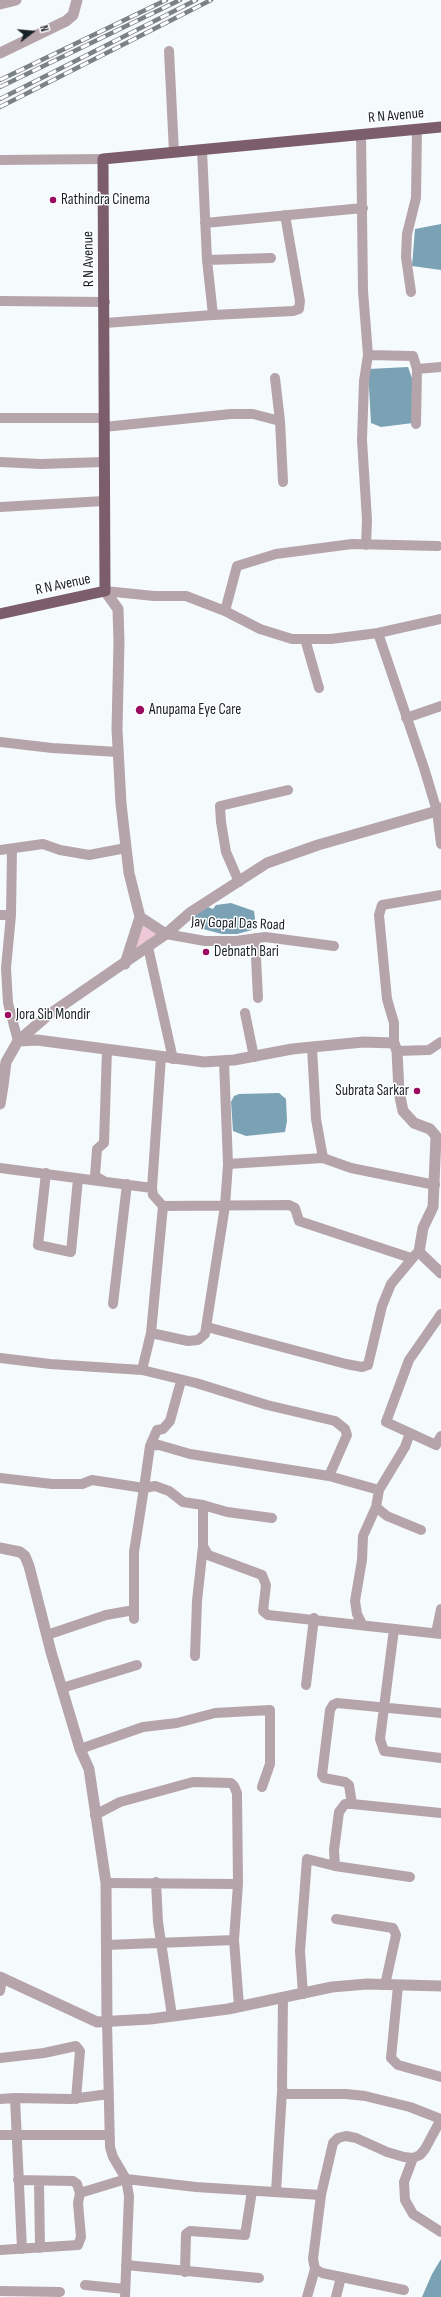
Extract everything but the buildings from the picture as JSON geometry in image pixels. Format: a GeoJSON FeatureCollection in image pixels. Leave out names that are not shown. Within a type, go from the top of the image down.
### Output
{"type":"FeatureCollection","features":[{"type":"Feature","properties":{"kind":"main road","name":"R N Avenue"},"geometry":{"type":"LineString","coordinates":[[0,614],[105,591],[104,159],[441,127]]}},
{"type":"Feature","properties":{"kind":"street"},"geometry":{"type":"LineString","coordinates":[[0,4],[16,0]]}},
{"type":"Feature","properties":{"kind":"street"},"geometry":{"type":"LineString","coordinates":[[0,53],[66,21],[74,15],[77,0]]}},
{"type":"Feature","properties":{"kind":"street"},"geometry":{"type":"LineString","coordinates":[[169,51],[174,152]]}},
{"type":"Feature","properties":{"kind":"street"},"geometry":{"type":"LineString","coordinates":[[411,292],[406,257],[407,234],[416,198],[418,129]]}},
{"type":"Feature","properties":{"kind":"street"},"geometry":{"type":"LineString","coordinates":[[361,134],[363,291],[368,355],[364,381],[362,440],[367,520],[366,545]]}},
{"type":"Feature","properties":{"kind":"street"},"geometry":{"type":"LineString","coordinates":[[202,150],[207,260],[213,315]]}},
{"type":"Feature","properties":{"kind":"street"},"geometry":{"type":"LineString","coordinates":[[0,160],[104,159]]}},
{"type":"Feature","properties":{"kind":"street"},"geometry":{"type":"LineString","coordinates":[[205,223],[363,208]]}},
{"type":"Feature","properties":{"kind":"street"},"geometry":{"type":"LineString","coordinates":[[105,323],[293,311],[299,309],[300,302],[285,215]]}},
{"type":"Feature","properties":{"kind":"street"},"geometry":{"type":"LineString","coordinates":[[207,260],[271,258]]}},
{"type":"Feature","properties":{"kind":"street"},"geometry":{"type":"LineString","coordinates":[[0,301],[105,302]]}},
{"type":"Feature","properties":{"kind":"street"},"geometry":{"type":"LineString","coordinates":[[368,355],[413,356],[417,369],[416,424]]}},
{"type":"Feature","properties":{"kind":"street"},"geometry":{"type":"LineString","coordinates":[[417,369],[441,367]]}},
{"type":"Feature","properties":{"kind":"street"},"geometry":{"type":"LineString","coordinates":[[275,378],[280,421],[283,482]]}},
{"type":"Feature","properties":{"kind":"street"},"geometry":{"type":"LineString","coordinates":[[0,418],[104,423],[231,414],[253,414],[280,421]]}},
{"type":"Feature","properties":{"kind":"street"},"geometry":{"type":"LineString","coordinates":[[0,462],[40,464],[104,462]]}},
{"type":"Feature","properties":{"kind":"street"},"geometry":{"type":"LineString","coordinates":[[0,506],[104,501]]}},
{"type":"Feature","properties":{"kind":"street"},"geometry":{"type":"LineString","coordinates":[[225,611],[237,566],[276,554],[352,544],[438,546]]}},
{"type":"Feature","properties":{"kind":"street"},"geometry":{"type":"LineString","coordinates":[[105,591],[154,596],[186,596],[225,611],[260,629],[292,639],[331,639],[378,633],[441,619]]}},
{"type":"Feature","properties":{"kind":"street"},"geometry":{"type":"LineString","coordinates":[[105,591],[118,609],[118,752],[126,848],[135,905],[140,917],[166,934]]}},
{"type":"Feature","properties":{"kind":"street"},"geometry":{"type":"LineString","coordinates":[[378,633],[406,718],[439,810],[441,844]]}},
{"type":"Feature","properties":{"kind":"street"},"geometry":{"type":"LineString","coordinates":[[304,639],[319,688]]}},
{"type":"Feature","properties":{"kind":"street"},"geometry":{"type":"LineString","coordinates":[[406,718],[441,706]]}},
{"type":"Feature","properties":{"kind":"street"},"geometry":{"type":"LineString","coordinates":[[0,742],[52,748],[118,752]]}},
{"type":"Feature","properties":{"kind":"street"},"geometry":{"type":"LineString","coordinates":[[239,882],[226,852],[220,822],[220,806],[288,790]]}},
{"type":"Feature","properties":{"kind":"street"},"geometry":{"type":"LineString","coordinates":[[0,1104],[1,1086],[6,1062],[18,1041],[47,1016],[125,964],[166,934],[191,912],[267,864],[296,853],[439,810]]}},
{"type":"Feature","properties":{"kind":"street"},"geometry":{"type":"LineString","coordinates":[[0,850],[43,844],[60,850],[89,855],[126,848]]}},
{"type":"Feature","properties":{"kind":"street"},"geometry":{"type":"LineString","coordinates":[[12,849],[11,915],[6,968],[8,1003],[18,1041]]}},
{"type":"Feature","properties":{"kind":"street"},"geometry":{"type":"LineString","coordinates":[[207,1327],[346,1364],[362,1366],[368,1365],[382,1306],[391,1284],[415,1255],[423,1228],[433,1207],[435,1185],[436,1136],[430,1129],[414,1123],[403,1111],[399,1092],[394,1023],[387,999],[379,915],[382,905],[441,894]]}},
{"type":"Feature","properties":{"kind":"street"},"geometry":{"type":"LineString","coordinates":[[0,915],[11,915]]}},
{"type":"Feature","properties":{"kind":"street"},"geometry":{"type":"LineString","coordinates":[[125,964],[140,917]]}},
{"type":"Feature","properties":{"kind":"street","name":"Jay Gopal Das Road"},"geometry":{"type":"LineString","coordinates":[[166,934],[205,941],[265,937],[334,946]]}},
{"type":"Feature","properties":{"kind":"street"},"geometry":{"type":"LineString","coordinates":[[255,938],[258,998]]}},
{"type":"Feature","properties":{"kind":"street"},"geometry":{"type":"LineString","coordinates":[[148,947],[173,1059]]}},
{"type":"Feature","properties":{"kind":"street"},"geometry":{"type":"LineString","coordinates":[[245,1013],[254,1056]]}},
{"type":"Feature","properties":{"kind":"street"},"geometry":{"type":"LineString","coordinates":[[18,1041],[37,1040],[107,1049],[160,1058],[224,1061],[292,1049],[363,1042],[429,1050],[441,1042]]}},
{"type":"Feature","properties":{"kind":"street"},"geometry":{"type":"LineString","coordinates":[[312,1048],[316,1119],[323,1158]]}},
{"type":"Feature","properties":{"kind":"street"},"geometry":{"type":"LineString","coordinates":[[104,1180],[95,1176],[97,1149],[104,1143],[107,1049]]}},
{"type":"Feature","properties":{"kind":"street"},"geometry":{"type":"LineString","coordinates":[[142,1370],[151,1333],[163,1206],[153,1195],[152,1188],[160,1058]]}},
{"type":"Feature","properties":{"kind":"street"},"geometry":{"type":"LineString","coordinates":[[151,1333],[173,1338],[198,1340],[205,1334],[207,1327],[226,1206],[228,1164],[224,1061]]}},
{"type":"Feature","properties":{"kind":"street"},"geometry":{"type":"LineString","coordinates":[[228,1164],[323,1158],[351,1168],[435,1185]]}},
{"type":"Feature","properties":{"kind":"street"},"geometry":{"type":"LineString","coordinates":[[0,1168],[46,1173],[78,1179],[104,1180],[152,1188]]}},
{"type":"Feature","properties":{"kind":"street"},"geometry":{"type":"LineString","coordinates":[[46,1173],[38,1244],[71,1252],[78,1179]]}},
{"type":"Feature","properties":{"kind":"street"},"geometry":{"type":"LineString","coordinates":[[114,1304],[127,1184]]}},
{"type":"Feature","properties":{"kind":"street"},"geometry":{"type":"LineString","coordinates":[[163,1206],[289,1206],[295,1208],[299,1221],[415,1255],[441,1273]]}},
{"type":"Feature","properties":{"kind":"street"},"geometry":{"type":"LineString","coordinates":[[441,1314],[409,1360],[386,1422],[436,1445],[441,1436]]}},
{"type":"Feature","properties":{"kind":"street"},"geometry":{"type":"LineString","coordinates":[[0,1358],[50,1364],[142,1370],[267,1405],[335,1421],[345,1429],[347,1435],[329,1476]]}},
{"type":"Feature","properties":{"kind":"street"},"geometry":{"type":"LineString","coordinates":[[47,1635],[106,1615],[134,1614],[134,1552],[150,1446],[158,1430],[163,1429],[170,1421],[181,1381]]}},
{"type":"Feature","properties":{"kind":"street"},"geometry":{"type":"LineString","coordinates":[[362,1624],[357,1614],[355,1601],[362,1560],[364,1536],[376,1507],[380,1490],[405,1447],[410,1433]]}},
{"type":"Feature","properties":{"kind":"street"},"geometry":{"type":"LineString","coordinates":[[150,1446],[159,1445],[190,1454],[329,1476],[380,1490]]}},
{"type":"Feature","properties":{"kind":"street"},"geometry":{"type":"LineString","coordinates":[[0,1478],[52,1484],[82,1484],[92,1480],[144,1488],[155,1486],[168,1490],[183,1502],[203,1505],[226,1512],[272,1518]]}},
{"type":"Feature","properties":{"kind":"street"},"geometry":{"type":"LineString","coordinates":[[195,1656],[197,1600],[203,1546],[203,1505]]}},
{"type":"Feature","properties":{"kind":"street"},"geometry":{"type":"LineString","coordinates":[[376,1507],[387,1516],[420,1530]]}},
{"type":"Feature","properties":{"kind":"street"},"geometry":{"type":"LineString","coordinates":[[203,1546],[208,1555],[262,1575],[266,1585],[263,1612],[268,1614],[362,1624],[394,1630],[439,1633],[441,1609]]}},
{"type":"Feature","properties":{"kind":"street"},"geometry":{"type":"LineString","coordinates":[[0,1548],[12,1549],[25,1556],[80,1749],[89,1769],[106,1883],[109,2135],[113,2157],[126,2179],[128,2196],[125,2293],[85,2286]]}},
{"type":"Feature","properties":{"kind":"street"},"geometry":{"type":"LineString","coordinates":[[306,1686],[314,1618]]}},
{"type":"Feature","properties":{"kind":"street"},"geometry":{"type":"LineString","coordinates":[[394,1630],[380,1739],[384,1751],[441,1758]]}},
{"type":"Feature","properties":{"kind":"street"},"geometry":{"type":"LineString","coordinates":[[62,1688],[137,1665]]}},
{"type":"Feature","properties":{"kind":"street"},"geometry":{"type":"LineString","coordinates":[[352,1804],[349,1785],[345,1782],[324,1778],[322,1775],[330,1710],[337,1703],[441,1713]]}},
{"type":"Feature","properties":{"kind":"street"},"geometry":{"type":"LineString","coordinates":[[80,1749],[142,1727],[178,1723],[215,1712],[270,1710],[270,1764],[262,1787]]}},
{"type":"Feature","properties":{"kind":"street"},"geometry":{"type":"LineString","coordinates":[[95,1815],[120,1802],[192,1782],[231,1783],[236,1793],[238,1884],[234,1940],[239,2006]]}},
{"type":"Feature","properties":{"kind":"street"},"geometry":{"type":"LineString","coordinates":[[334,1866],[334,1850],[339,1812],[345,1804],[441,1813]]}},
{"type":"Feature","properties":{"kind":"street"},"geometry":{"type":"LineString","coordinates":[[303,1994],[300,1938],[307,1859],[334,1866],[410,1877]]}},
{"type":"Feature","properties":{"kind":"street"},"geometry":{"type":"LineString","coordinates":[[106,1883],[156,1882],[238,1884]]}},
{"type":"Feature","properties":{"kind":"street"},"geometry":{"type":"LineString","coordinates":[[156,1882],[156,1902],[172,2016]]}},
{"type":"Feature","properties":{"kind":"street"},"geometry":{"type":"LineString","coordinates":[[336,1919],[393,1928],[396,1935],[385,1985]]}},
{"type":"Feature","properties":{"kind":"street"},"geometry":{"type":"LineString","coordinates":[[106,1945],[234,1940]]}},
{"type":"Feature","properties":{"kind":"street"},"geometry":{"type":"LineString","coordinates":[[0,1991],[1,1978],[89,2020],[107,2022],[172,2016],[239,2006],[332,1987],[385,1985],[441,1986]]}},
{"type":"Feature","properties":{"kind":"street"},"geometry":{"type":"LineString","coordinates":[[398,1986],[391,2058],[398,2065],[441,2077]]}},
{"type":"Feature","properties":{"kind":"street"},"geometry":{"type":"LineString","coordinates":[[276,2192],[282,2092],[284,1997]]}},
{"type":"Feature","properties":{"kind":"street"},"geometry":{"type":"LineString","coordinates":[[0,2058],[44,2053],[76,2046],[80,2051],[76,2099]]}},
{"type":"Feature","properties":{"kind":"street"},"geometry":{"type":"LineString","coordinates":[[282,2092],[288,2094],[346,2094],[365,2096],[410,2107],[441,2119],[425,2149],[413,2158],[404,2182],[405,2200],[413,2214],[441,2232]]}},
{"type":"Feature","properties":{"kind":"street"},"geometry":{"type":"LineString","coordinates":[[0,2099],[76,2099],[109,2094]]}},
{"type":"Feature","properties":{"kind":"street"},"geometry":{"type":"LineString","coordinates":[[15,2098],[22,2250]]}},
{"type":"Feature","properties":{"kind":"street"},"geometry":{"type":"LineString","coordinates":[[0,2135],[109,2135]]}},
{"type":"Feature","properties":{"kind":"street"},"geometry":{"type":"LineString","coordinates":[[307,2297],[315,2269],[313,2259],[321,2195],[333,2143],[338,2138],[346,2136],[356,2138],[387,2152],[413,2158]]}},
{"type":"Feature","properties":{"kind":"street"},"geometry":{"type":"LineString","coordinates":[[80,2193],[126,2179],[252,2191],[321,2195]]}},
{"type":"Feature","properties":{"kind":"street"},"geometry":{"type":"LineString","coordinates":[[0,2250],[22,2250],[78,2245],[81,2237],[78,2203],[80,2193],[75,2182],[18,2180]]}},
{"type":"Feature","properties":{"kind":"street"},"geometry":{"type":"LineString","coordinates":[[39,2181],[40,2248]]}},
{"type":"Feature","properties":{"kind":"street"},"geometry":{"type":"LineString","coordinates":[[185,2272],[186,2234],[190,2231],[245,2235],[252,2191]]}},
{"type":"Feature","properties":{"kind":"street"},"geometry":{"type":"LineString","coordinates":[[126,2265],[185,2272],[259,2278]]}},
{"type":"Feature","properties":{"kind":"street"},"geometry":{"type":"LineString","coordinates":[[315,2269],[322,2273],[404,2290]]}},
{"type":"Feature","properties":{"kind":"street"},"geometry":{"type":"LineString","coordinates":[[336,2297],[341,2277]]}},
{"type":"Feature","properties":{"kind":"street"},"geometry":{"type":"LineString","coordinates":[[0,2291],[60,2292]]}},
{"type":"Feature","properties":{"kind":"shaded area"},"geometry":{"type":"Polygon","coordinates":[[[141,921],[163,935],[131,958],[141,921]]]}},
{"type":"Feature","properties":{"kind":"water"},"geometry":{"type":"Polygon","coordinates":[[[441,224],[441,270],[412,266],[415,229],[441,224]]]}},
{"type":"Feature","properties":{"kind":"water"},"geometry":{"type":"Polygon","coordinates":[[[408,367],[419,398],[413,423],[381,427],[371,423],[368,369],[408,367]]]}},
{"type":"Feature","properties":{"kind":"water"},"geometry":{"type":"Polygon","coordinates":[[[231,903],[254,911],[256,925],[252,930],[237,934],[222,934],[199,928],[195,917],[197,912],[205,906],[213,909],[216,905],[231,903]]]}},
{"type":"Feature","properties":{"kind":"water"},"geometry":{"type":"Polygon","coordinates":[[[279,1093],[286,1099],[287,1121],[285,1132],[246,1136],[233,1131],[231,1102],[234,1096],[239,1094],[279,1093]]]}},
{"type":"Feature","properties":{"kind":"water"},"geometry":{"type":"Polygon","coordinates":[[[441,2259],[441,2297],[422,2297],[432,2274],[441,2259]]]}},
{"type":"Feature","properties":{"kind":"railway"},"geometry":{"type":"LineString","coordinates":[[0,80],[166,0]]}},
{"type":"Feature","properties":{"kind":"railway"},"geometry":{"type":"LineString","coordinates":[[0,87],[180,0]]}},
{"type":"Feature","properties":{"kind":"railway"},"geometry":{"type":"LineString","coordinates":[[0,99],[196,0]]}},
{"type":"Feature","properties":{"kind":"railway"},"geometry":{"type":"LineString","coordinates":[[0,107],[211,0]]}},
{"type":"Feature","properties":{"kind":"place","name":"Rathindra Cinema"},"geometry":{"type":"Point","coordinates":[53,200]}},
{"type":"Feature","properties":{"kind":"place","name":"Anupama Eye Care"},"geometry":{"type":"Point","coordinates":[140,710]}},
{"type":"Feature","properties":{"kind":"place","name":"Debnath Bari"},"geometry":{"type":"Point","coordinates":[206,952]}},
{"type":"Feature","properties":{"kind":"place","name":"Jora Sib Mondir"},"geometry":{"type":"Point","coordinates":[8,1015]}},
{"type":"Feature","properties":{"kind":"place","name":"Subrata Sarkar"},"geometry":{"type":"Point","coordinates":[417,1091]}}]}
